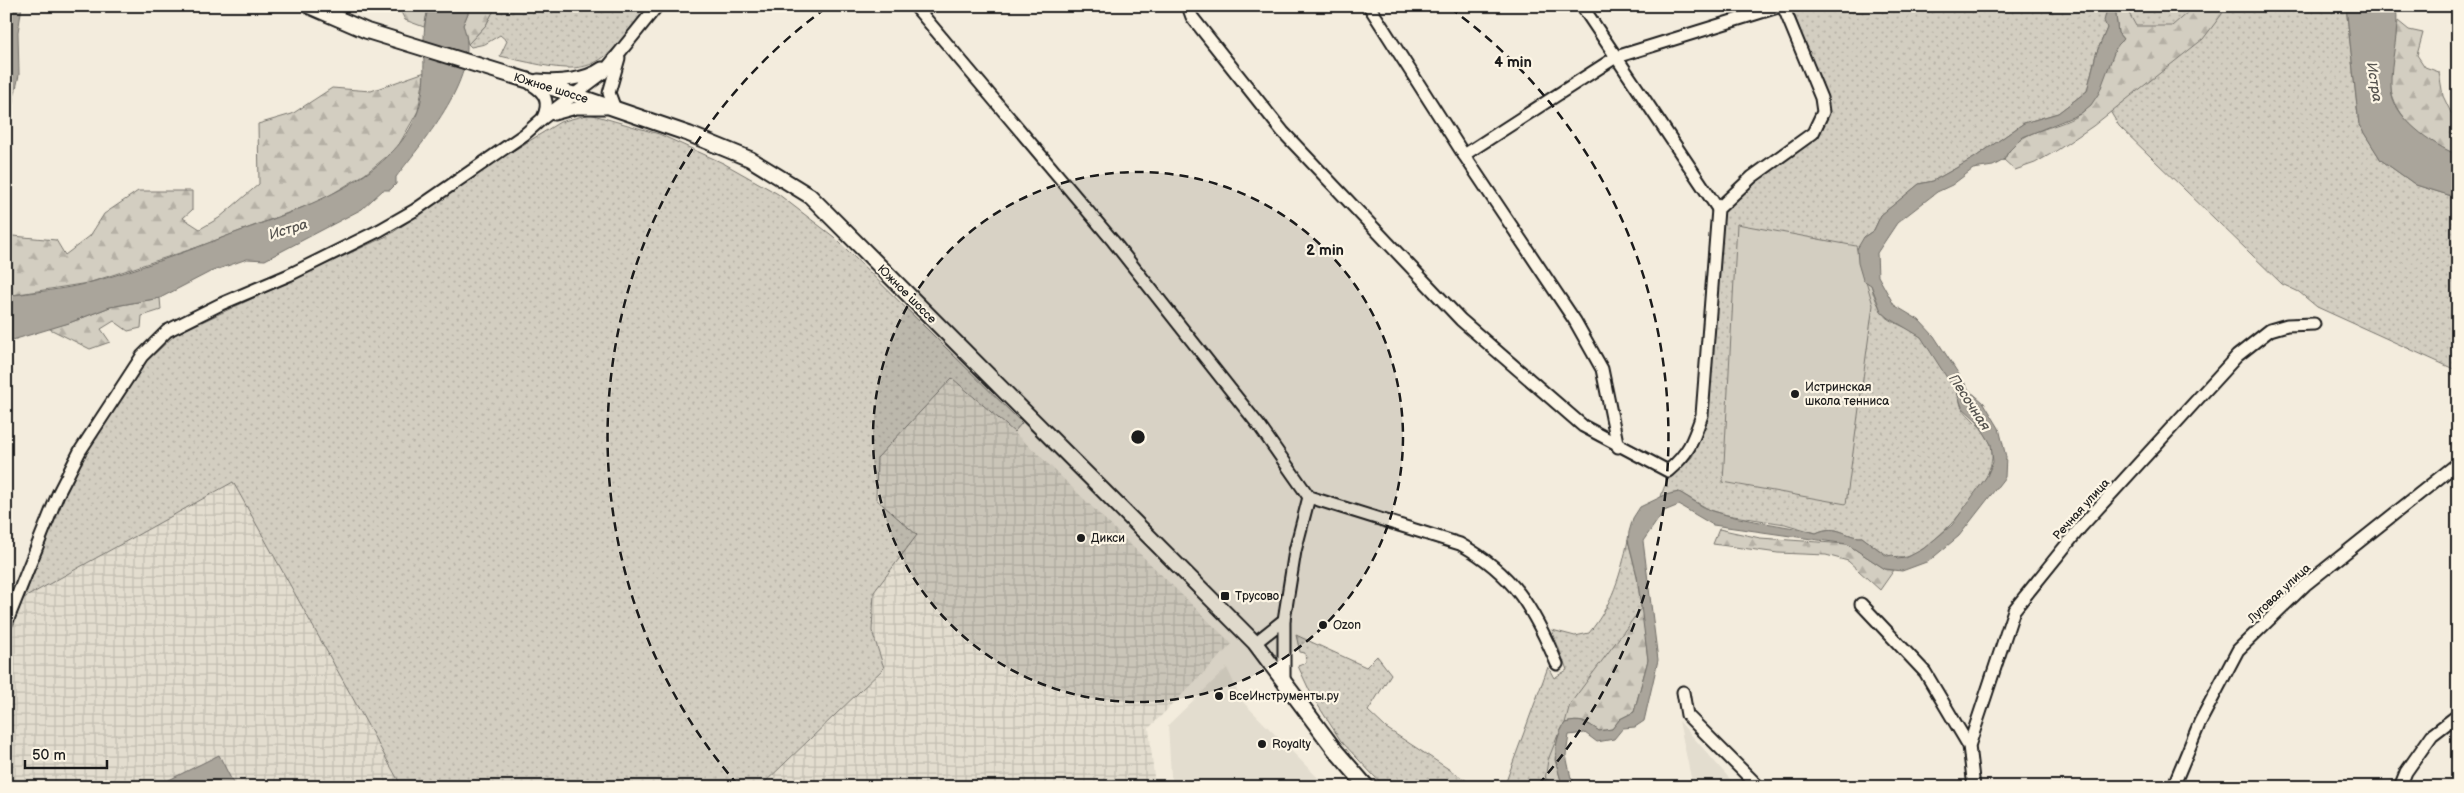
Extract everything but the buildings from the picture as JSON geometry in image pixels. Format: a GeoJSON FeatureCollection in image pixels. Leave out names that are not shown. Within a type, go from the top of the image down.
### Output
{"type":"FeatureCollection","features":[{"type":"Feature","properties":{"kind":"main road","name":"Южное шоссе"},"geometry":{"type":"LineString","coordinates":[[309,6],[341,21],[393,40],[575,95],[689,134],[750,159],[810,196],[1255,643],[1334,750],[1368,787]]}},
{"type":"Feature","properties":{"kind":"street"},"geometry":{"type":"LineString","coordinates":[[6,624],[58,494],[80,451],[142,356],[168,331],[395,222],[525,134],[543,118],[603,73],[657,6]]}},
{"type":"Feature","properties":{"kind":"street"},"geometry":{"type":"LineString","coordinates":[[915,6],[1113,241],[1260,427],[1309,497],[1460,544],[1479,554],[1498,568],[1523,597],[1557,664]]}},
{"type":"Feature","properties":{"kind":"street"},"geometry":{"type":"LineString","coordinates":[[1188,6],[1192,17],[1283,132],[1461,320],[1583,426],[1618,447],[1668,471],[1684,457],[1694,439],[1702,415],[1718,209],[1582,6]]}},
{"type":"Feature","properties":{"kind":"street"},"geometry":{"type":"LineString","coordinates":[[1369,6],[1464,155],[1575,321],[1602,369],[1618,447]]}},
{"type":"Feature","properties":{"kind":"street"},"geometry":{"type":"LineString","coordinates":[[1464,155],[1616,57],[1782,6],[1821,98],[1823,112],[1813,133],[1752,177],[1718,209]]}},
{"type":"Feature","properties":{"kind":"street"},"geometry":{"type":"LineString","coordinates":[[524,79],[558,80],[590,74],[601,69],[622,50]]}},
{"type":"Feature","properties":{"kind":"street"},"geometry":{"type":"LineString","coordinates":[[543,118],[576,108],[615,109],[609,93],[622,50]]}},
{"type":"Feature","properties":{"kind":"street"},"geometry":{"type":"LineString","coordinates":[[524,79],[542,92],[546,99],[547,108],[543,118]]}},
{"type":"Feature","properties":{"kind":"street","name":"Речная улица"},"geometry":{"type":"LineString","coordinates":[[1974,787],[1969,746],[2014,610],[2080,528],[2237,356],[2270,330],[2286,326],[2314,324]]}},
{"type":"Feature","properties":{"kind":"street","name":"Луговая улица"},"geometry":{"type":"LineString","coordinates":[[2173,787],[2200,722],[2238,650],[2305,585],[2458,463]]}},
{"type":"Feature","properties":{"kind":"street"},"geometry":{"type":"LineString","coordinates":[[1284,682],[1284,620],[1295,551],[1309,497]]}},
{"type":"Feature","properties":{"kind":"street"},"geometry":{"type":"LineString","coordinates":[[1861,604],[1925,672],[1969,746]]}},
{"type":"Feature","properties":{"kind":"street"},"geometry":{"type":"LineString","coordinates":[[1255,643],[1284,620]]}},
{"type":"Feature","properties":{"kind":"street"},"geometry":{"type":"LineString","coordinates":[[1683,692],[1687,715],[1759,787]]}},
{"type":"Feature","properties":{"kind":"street"},"geometry":{"type":"LineString","coordinates":[[2400,787],[2406,772],[2432,735],[2458,716]]}},
{"type":"Feature","properties":{"kind":"shaded area"},"geometry":{"type":"Polygon","coordinates":[[[952,378],[1037,453],[1232,644],[1149,728],[1155,787],[760,787],[884,668],[872,631],[874,592],[917,535],[876,499],[877,458],[952,378]]]}},
{"type":"Feature","properties":{"kind":"shaded area"},"geometry":{"type":"Polygon","coordinates":[[[233,482],[402,787],[6,787],[6,643],[24,598],[233,482]]]}},
{"type":"Feature","properties":{"kind":"shaded area"},"geometry":{"type":"Polygon","coordinates":[[[1227,668],[1242,701],[1327,787],[1175,787],[1171,776],[1168,725],[1227,668]]]}},
{"type":"Feature","properties":{"kind":"shaded area"},"geometry":{"type":"Polygon","coordinates":[[[1679,721],[1737,787],[1693,787],[1679,721]]]}},
{"type":"Feature","properties":{"kind":"green space"},"geometry":{"type":"Polygon","coordinates":[[[398,6],[429,6],[424,27],[405,20],[398,6]]]}},
{"type":"Feature","properties":{"kind":"green space"},"geometry":{"type":"Polygon","coordinates":[[[471,6],[496,6],[486,25],[468,44],[463,25],[471,6]]]}},
{"type":"Feature","properties":{"kind":"green space"},"geometry":{"type":"Polygon","coordinates":[[[496,6],[648,6],[615,48],[586,66],[570,68],[551,67],[500,56],[507,41],[500,35],[485,44],[471,47],[468,44],[486,25],[496,6]]]}},
{"type":"Feature","properties":{"kind":"green space"},"geometry":{"type":"Polygon","coordinates":[[[1791,6],[2100,6],[2106,13],[2105,21],[2107,28],[2096,54],[2087,91],[2058,113],[2024,123],[1974,158],[1933,181],[1919,184],[1881,215],[1874,230],[1864,237],[1873,293],[1881,310],[1889,319],[1916,333],[1925,341],[1951,382],[1961,406],[1985,433],[1991,445],[1992,458],[1988,472],[1981,487],[1970,502],[1934,540],[1915,554],[1906,557],[1892,556],[1878,549],[1862,537],[1856,537],[1836,530],[1824,530],[1816,533],[1785,524],[1727,515],[1710,510],[1679,492],[1661,497],[1670,477],[1692,457],[1699,438],[1723,208],[1727,200],[1814,137],[1822,129],[1826,120],[1826,99],[1791,6]]]}},
{"type":"Feature","properties":{"kind":"green space"},"geometry":{"type":"Polygon","coordinates":[[[2115,6],[2346,6],[2359,125],[2381,160],[2416,185],[2458,198],[2458,371],[2317,307],[2299,292],[2282,284],[2119,126],[2099,93],[2114,51],[2117,30],[2115,6]]]}},
{"type":"Feature","properties":{"kind":"green space"},"geometry":{"type":"Polygon","coordinates":[[[2115,6],[2125,6],[2136,26],[2172,26],[2189,11],[2186,6],[2222,6],[2222,14],[2203,39],[2093,126],[2035,163],[2015,170],[2004,160],[2019,141],[2028,135],[2070,120],[2080,114],[2095,98],[2116,48],[2123,39],[2118,33],[2115,6]]]}},
{"type":"Feature","properties":{"kind":"green space"},"geometry":{"type":"Polygon","coordinates":[[[2398,21],[2409,30],[2423,33],[2417,55],[2425,67],[2439,72],[2443,96],[2456,123],[2458,155],[2426,138],[2408,122],[2395,102],[2390,83],[2398,21]]]}},
{"type":"Feature","properties":{"kind":"green space"},"geometry":{"type":"Polygon","coordinates":[[[425,72],[418,111],[397,148],[365,174],[322,200],[198,247],[88,283],[6,296],[6,240],[13,236],[56,240],[65,255],[90,236],[104,214],[138,191],[192,191],[192,210],[183,218],[200,229],[219,218],[259,184],[258,124],[292,114],[332,88],[371,91],[425,72]]]}},
{"type":"Feature","properties":{"kind":"green space"},"geometry":{"type":"Polygon","coordinates":[[[590,114],[659,134],[723,163],[778,194],[834,237],[1022,423],[1014,432],[952,378],[877,458],[876,499],[917,535],[874,592],[872,631],[884,668],[760,787],[402,787],[233,482],[24,598],[70,480],[113,401],[132,375],[176,334],[389,235],[500,159],[560,122],[590,114]]]}},
{"type":"Feature","properties":{"kind":"green space","name":"Истринская школа тенниса"},"geometry":{"type":"Polygon","coordinates":[[[1737,224],[1856,246],[1873,305],[1846,504],[1723,482],[1737,224]]]}},
{"type":"Feature","properties":{"kind":"green space"},"geometry":{"type":"Polygon","coordinates":[[[160,298],[161,310],[142,316],[141,328],[128,331],[114,321],[101,329],[110,342],[90,349],[48,328],[69,323],[110,307],[160,298]]]}},
{"type":"Feature","properties":{"kind":"green space"},"geometry":{"type":"Polygon","coordinates":[[[1719,529],[1760,538],[1847,544],[1885,569],[1894,570],[1880,590],[1848,561],[1826,555],[1778,553],[1713,544],[1719,529]]]}},
{"type":"Feature","properties":{"kind":"green space"},"geometry":{"type":"Polygon","coordinates":[[[1628,540],[1637,576],[1648,660],[1634,712],[1620,719],[1612,729],[1588,723],[1565,723],[1557,739],[1555,754],[1563,787],[1504,787],[1548,667],[1554,678],[1567,670],[1552,630],[1575,636],[1589,633],[1610,600],[1628,540]]]}},
{"type":"Feature","properties":{"kind":"green space"},"geometry":{"type":"Polygon","coordinates":[[[1642,607],[1648,660],[1634,712],[1620,719],[1612,729],[1599,731],[1583,722],[1565,723],[1570,704],[1642,607]]]}},
{"type":"Feature","properties":{"kind":"green space"},"geometry":{"type":"Polygon","coordinates":[[[1296,635],[1366,667],[1377,656],[1391,674],[1368,711],[1386,728],[1476,787],[1387,787],[1375,777],[1341,741],[1312,696],[1298,666],[1306,663],[1305,653],[1300,652],[1296,635]]]}},
{"type":"Feature","properties":{"kind":"green space"},"geometry":{"type":"Polygon","coordinates":[[[1558,735],[1555,760],[1563,787],[1544,787],[1548,760],[1558,735]]]}},
{"type":"Feature","properties":{"kind":"water"},"geometry":{"type":"Polygon","coordinates":[[[6,6],[22,6],[18,32],[19,75],[6,135],[6,6]]]}},
{"type":"Feature","properties":{"kind":"water","name":"Истра"},"geometry":{"type":"Polygon","coordinates":[[[429,6],[471,6],[463,25],[467,44],[465,64],[448,106],[396,177],[396,184],[390,190],[383,190],[362,209],[265,260],[247,259],[210,272],[160,298],[110,307],[69,323],[6,342],[6,296],[78,285],[143,267],[179,254],[312,203],[365,175],[388,157],[406,135],[418,111],[423,85],[424,31],[429,6]]]}},
{"type":"Feature","properties":{"kind":"water","name":"Песочная"},"geometry":{"type":"Polygon","coordinates":[[[2100,6],[2115,6],[2118,33],[2123,39],[2117,45],[2099,93],[2091,105],[2080,114],[2023,137],[2008,152],[2004,160],[1993,166],[1973,169],[1952,185],[1937,192],[1897,223],[1877,253],[1878,276],[1894,305],[1919,320],[1934,336],[1969,390],[1984,403],[1999,428],[2006,457],[2005,477],[1959,536],[1929,561],[1902,571],[1885,569],[1847,544],[1713,525],[1679,505],[1664,511],[1643,541],[1658,660],[1644,721],[1635,727],[1623,728],[1614,739],[1597,742],[1585,733],[1569,735],[1566,755],[1571,778],[1579,787],[1563,787],[1556,762],[1556,747],[1565,723],[1583,722],[1599,731],[1612,729],[1620,719],[1634,712],[1648,660],[1637,576],[1628,540],[1633,518],[1640,507],[1665,495],[1679,492],[1704,507],[1726,515],[1816,533],[1824,530],[1836,530],[1856,537],[1862,537],[1887,556],[1893,555],[1897,559],[1906,558],[1923,549],[1952,525],[1987,476],[1993,462],[1991,444],[1977,421],[1962,407],[1958,395],[1921,337],[1889,318],[1881,311],[1871,285],[1863,280],[1858,263],[1857,249],[1864,237],[1874,230],[1881,215],[1919,184],[1933,181],[1974,158],[2024,123],[2058,113],[2087,91],[2096,54],[2107,28],[2104,21],[2106,13],[2100,6]]]}},
{"type":"Feature","properties":{"kind":"water","name":"Истра"},"geometry":{"type":"Polygon","coordinates":[[[2346,6],[2396,6],[2397,26],[2391,77],[2393,98],[2398,109],[2415,128],[2437,144],[2458,155],[2458,198],[2416,185],[2381,160],[2359,125],[2346,6]]]}},
{"type":"Feature","properties":{"kind":"water"},"geometry":{"type":"Polygon","coordinates":[[[219,755],[235,787],[155,787],[219,755]]]}},
{"type":"Feature","properties":{"kind":"place","name":"Истринская школа тенниса"},"geometry":{"type":"Point","coordinates":[1795,394]}},
{"type":"Feature","properties":{"kind":"place","name":"Дикси"},"geometry":{"type":"Point","coordinates":[1081,538]}},
{"type":"Feature","properties":{"kind":"place","name":"Трусово"},"geometry":{"type":"Point","coordinates":[1225,596]}},
{"type":"Feature","properties":{"kind":"place","name":"Ozon"},"geometry":{"type":"Point","coordinates":[1323,625]}},
{"type":"Feature","properties":{"kind":"place","name":"ВсеИнструменты.ру"},"geometry":{"type":"Point","coordinates":[1219,696]}},
{"type":"Feature","properties":{"kind":"place","name":"Royalty"},"geometry":{"type":"Point","coordinates":[1262,744]}}]}
